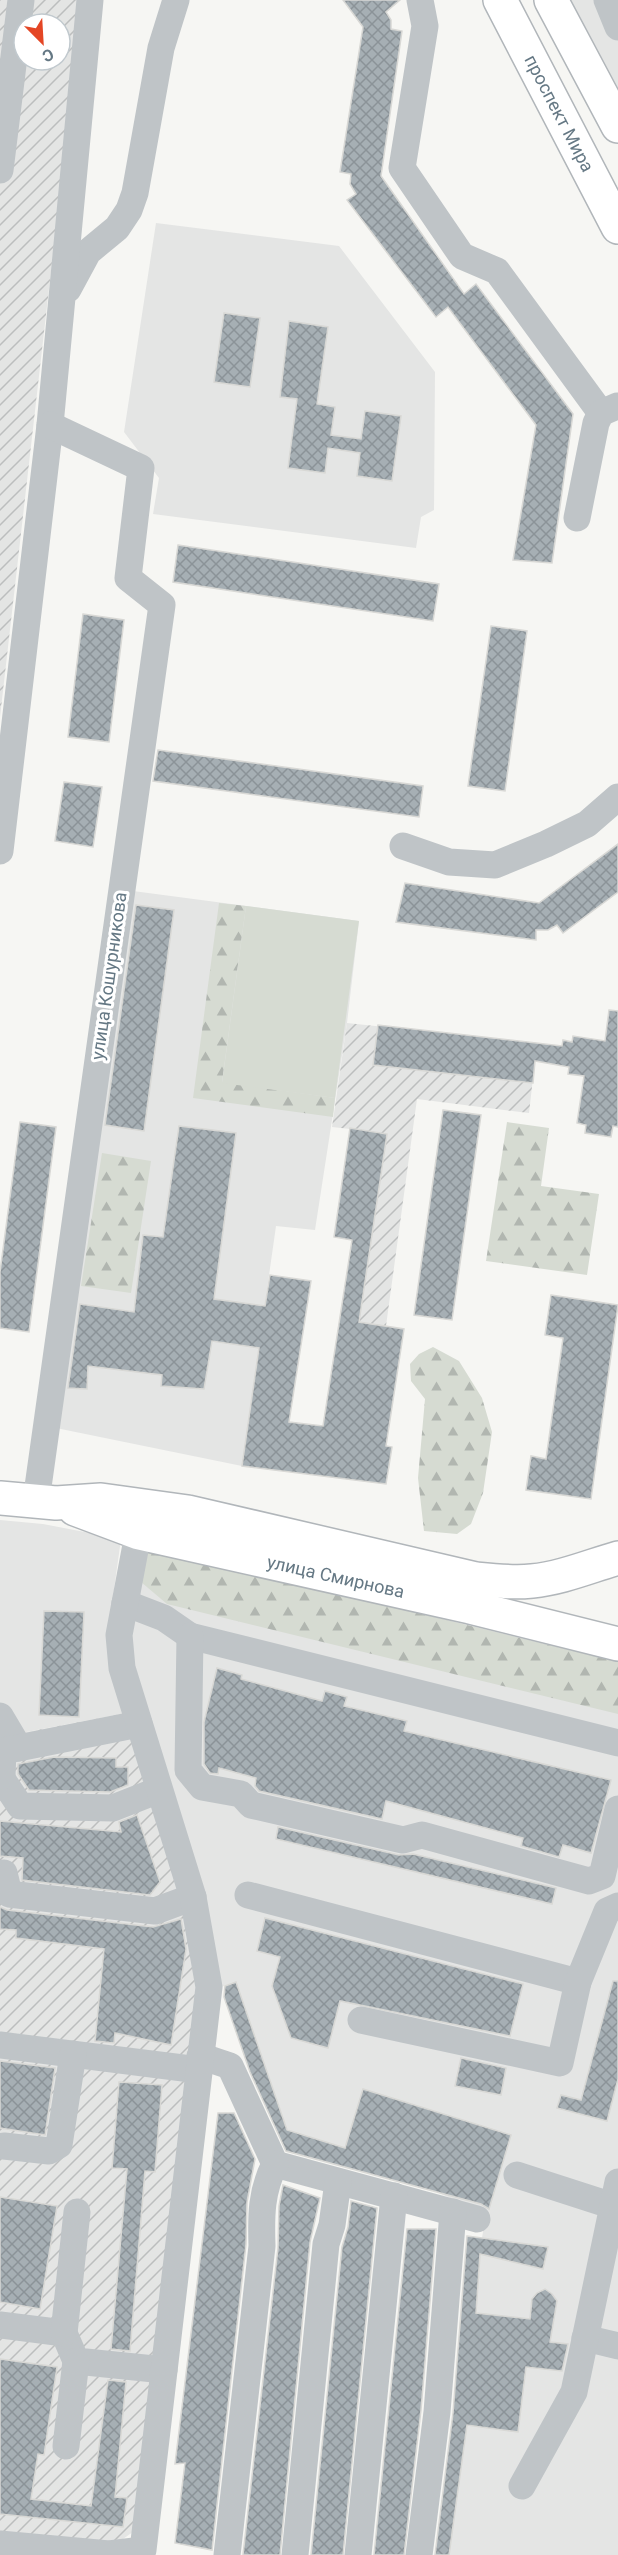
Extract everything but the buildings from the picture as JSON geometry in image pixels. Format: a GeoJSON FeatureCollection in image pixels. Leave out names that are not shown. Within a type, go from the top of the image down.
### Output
{"type":"FeatureCollection","features":[{"type":"Feature","properties":{"kind":"main road","name":"проспект Мира"},"geometry":{"type":"LineString","coordinates":[[500,0],[618,227]]}},
{"type":"Feature","properties":{"kind":"main road"},"geometry":{"type":"LineString","coordinates":[[550,0],[618,126]]}},
{"type":"Feature","properties":{"kind":"main road","name":"улица Смирнова"},"geometry":{"type":"LineString","coordinates":[[0,1498],[46,1502],[141,1519],[618,1644]]}},
{"type":"Feature","properties":{"kind":"main road","name":"улица Смирнова"},"geometry":{"type":"LineString","coordinates":[[141,1519],[188,1512],[476,1579],[507,1582],[532,1581],[560,1576],[618,1558]]}},
{"type":"Feature","properties":{"kind":"street"},"geometry":{"type":"LineString","coordinates":[[0,170],[21,0]]}},
{"type":"Feature","properties":{"kind":"street"},"geometry":{"type":"LineString","coordinates":[[0,851],[50,425],[90,0]]}},
{"type":"Feature","properties":{"kind":"street"},"geometry":{"type":"LineString","coordinates":[[62,299],[88,252],[117,228],[129,210],[135,193],[161,48],[177,0]]}},
{"type":"Feature","properties":{"kind":"street"},"geometry":{"type":"LineString","coordinates":[[420,0],[425,26],[402,168],[462,256],[497,271],[610,409],[597,423],[578,518]]}},
{"type":"Feature","properties":{"kind":"street"},"geometry":{"type":"LineString","coordinates":[[607,0],[618,27]]}},
{"type":"Feature","properties":{"kind":"street","name":"улица Кошурникова"},"geometry":{"type":"LineString","coordinates":[[46,1502],[162,605],[128,578],[141,468],[50,425]]}},
{"type":"Feature","properties":{"kind":"street"},"geometry":{"type":"LineString","coordinates":[[403,846],[449,862],[495,865],[587,824],[618,798]]}},
{"type":"Feature","properties":{"kind":"street"},"geometry":{"type":"LineString","coordinates":[[0,2544],[109,2554],[150,2553],[164,2370],[209,1987],[193,1897],[122,1668],[119,1635],[141,1519]]}},
{"type":"Feature","properties":{"kind":"street"},"geometry":{"type":"LineString","coordinates":[[125,1603],[164,1618],[190,1636],[618,1743]]}},
{"type":"Feature","properties":{"kind":"street"},"geometry":{"type":"LineString","coordinates":[[190,1636],[188,1770],[202,1787],[241,1794],[251,1805],[403,1840],[422,1835],[589,1881],[602,1876],[618,1809]]}},
{"type":"Feature","properties":{"kind":"street"},"geometry":{"type":"LineString","coordinates":[[0,1716],[19,1748]]}},
{"type":"Feature","properties":{"kind":"street"},"geometry":{"type":"LineString","coordinates":[[139,1724],[3,1751],[1,1776],[20,1806],[113,1808],[159,1790]]}},
{"type":"Feature","properties":{"kind":"street"},"geometry":{"type":"LineString","coordinates":[[4,1873],[9,1894],[155,1911],[193,1897]]}},
{"type":"Feature","properties":{"kind":"street"},"geometry":{"type":"LineString","coordinates":[[248,1895],[578,1982]]}},
{"type":"Feature","properties":{"kind":"street"},"geometry":{"type":"LineString","coordinates":[[361,2020],[560,2063],[578,1982],[607,1911],[618,1906]]}},
{"type":"Feature","properties":{"kind":"street"},"geometry":{"type":"LineString","coordinates":[[0,2045],[73,2054],[230,2066],[275,2164],[465,2216],[419,2555]]}},
{"type":"Feature","properties":{"kind":"street"},"geometry":{"type":"LineString","coordinates":[[4,2146],[49,2151],[59,2145],[73,2054]]}},
{"type":"Feature","properties":{"kind":"street"},"geometry":{"type":"LineString","coordinates":[[227,2555],[262,2246],[260,2209],[266,2181],[275,2164]]}},
{"type":"Feature","properties":{"kind":"street"},"geometry":{"type":"LineString","coordinates":[[517,2175],[616,2194],[610,2258],[585,2338],[574,2392],[522,2486]]}},
{"type":"Feature","properties":{"kind":"street"},"geometry":{"type":"LineString","coordinates":[[295,2555],[327,2244],[338,2182]]}},
{"type":"Feature","properties":{"kind":"street"},"geometry":{"type":"LineString","coordinates":[[358,2555],[394,2196]]}},
{"type":"Feature","properties":{"kind":"street"},"geometry":{"type":"LineString","coordinates":[[66,2446],[76,2361],[64,2333],[77,2211]]}},
{"type":"Feature","properties":{"kind":"street"},"geometry":{"type":"LineString","coordinates":[[0,2325],[64,2333]]}},
{"type":"Feature","properties":{"kind":"street"},"geometry":{"type":"LineString","coordinates":[[585,2338],[618,2346]]}},
{"type":"Feature","properties":{"kind":"street"},"geometry":{"type":"LineString","coordinates":[[76,2361],[164,2370]]}},
{"type":"Feature","properties":{"kind":"shaded area"},"geometry":{"type":"Polygon","coordinates":[[[0,0],[82,0],[0,717],[0,0]]]}},
{"type":"Feature","properties":{"kind":"shaded area"},"geometry":{"type":"Polygon","coordinates":[[[569,0],[618,0],[618,92],[569,0]]]}},
{"type":"Feature","properties":{"kind":"shaded area"},"geometry":{"type":"Polygon","coordinates":[[[156,223],[339,246],[435,372],[434,510],[421,517],[416,548],[153,514],[159,478],[124,432],[156,223]]]}},
{"type":"Feature","properties":{"kind":"shaded area"},"geometry":{"type":"Polygon","coordinates":[[[133,891],[359,921],[347,1023],[315,1230],[276,1226],[242,1466],[56,1428],[133,891]]]}},
{"type":"Feature","properties":{"kind":"shaded area"},"geometry":{"type":"Polygon","coordinates":[[[347,1023],[537,1043],[529,1113],[417,1099],[386,1326],[328,1395],[352,1240],[334,1237],[350,1129],[332,1127],[347,1023]]]}},
{"type":"Feature","properties":{"kind":"shaded area"},"geometry":{"type":"Polygon","coordinates":[[[0,1520],[43,1524],[121,1539],[108,1633],[127,1713],[0,1737],[0,1520]]]}},
{"type":"Feature","properties":{"kind":"shaded area"},"geometry":{"type":"Polygon","coordinates":[[[148,1547],[618,1662],[618,2555],[449,2555],[486,2213],[287,2129],[236,1982],[221,1987],[133,1666],[131,1636],[148,1547]]]}},
{"type":"Feature","properties":{"kind":"shaded area"},"geometry":{"type":"Polygon","coordinates":[[[127,1713],[183,1899],[199,1987],[137,2529],[123,2539],[110,2543],[0,2532],[0,1737],[127,1713]]]}},
{"type":"Feature","properties":{"kind":"green space"},"geometry":{"type":"Polygon","coordinates":[[[219,903],[246,906],[222,1082],[335,1098],[333,1117],[193,1098],[219,903]]]}},
{"type":"Feature","properties":{"kind":"green space"},"geometry":{"type":"Polygon","coordinates":[[[246,906],[359,921],[335,1098],[222,1083],[246,906]]]}},
{"type":"Feature","properties":{"kind":"green space"},"geometry":{"type":"Polygon","coordinates":[[[507,1122],[549,1128],[541,1186],[599,1194],[587,1275],[486,1261],[507,1122]]]}},
{"type":"Feature","properties":{"kind":"green space"},"geometry":{"type":"Polygon","coordinates":[[[102,1153],[151,1161],[131,1293],[81,1286],[102,1153]]]}},
{"type":"Feature","properties":{"kind":"green space"},"geometry":{"type":"Polygon","coordinates":[[[433,1347],[459,1361],[482,1398],[492,1432],[483,1493],[471,1524],[457,1534],[424,1531],[418,1478],[425,1399],[411,1381],[410,1364],[419,1354],[433,1347]]]}},
{"type":"Feature","properties":{"kind":"green space"},"geometry":{"type":"Polygon","coordinates":[[[148,1547],[618,1662],[618,1714],[167,1604],[141,1582],[148,1547]]]}}]}
